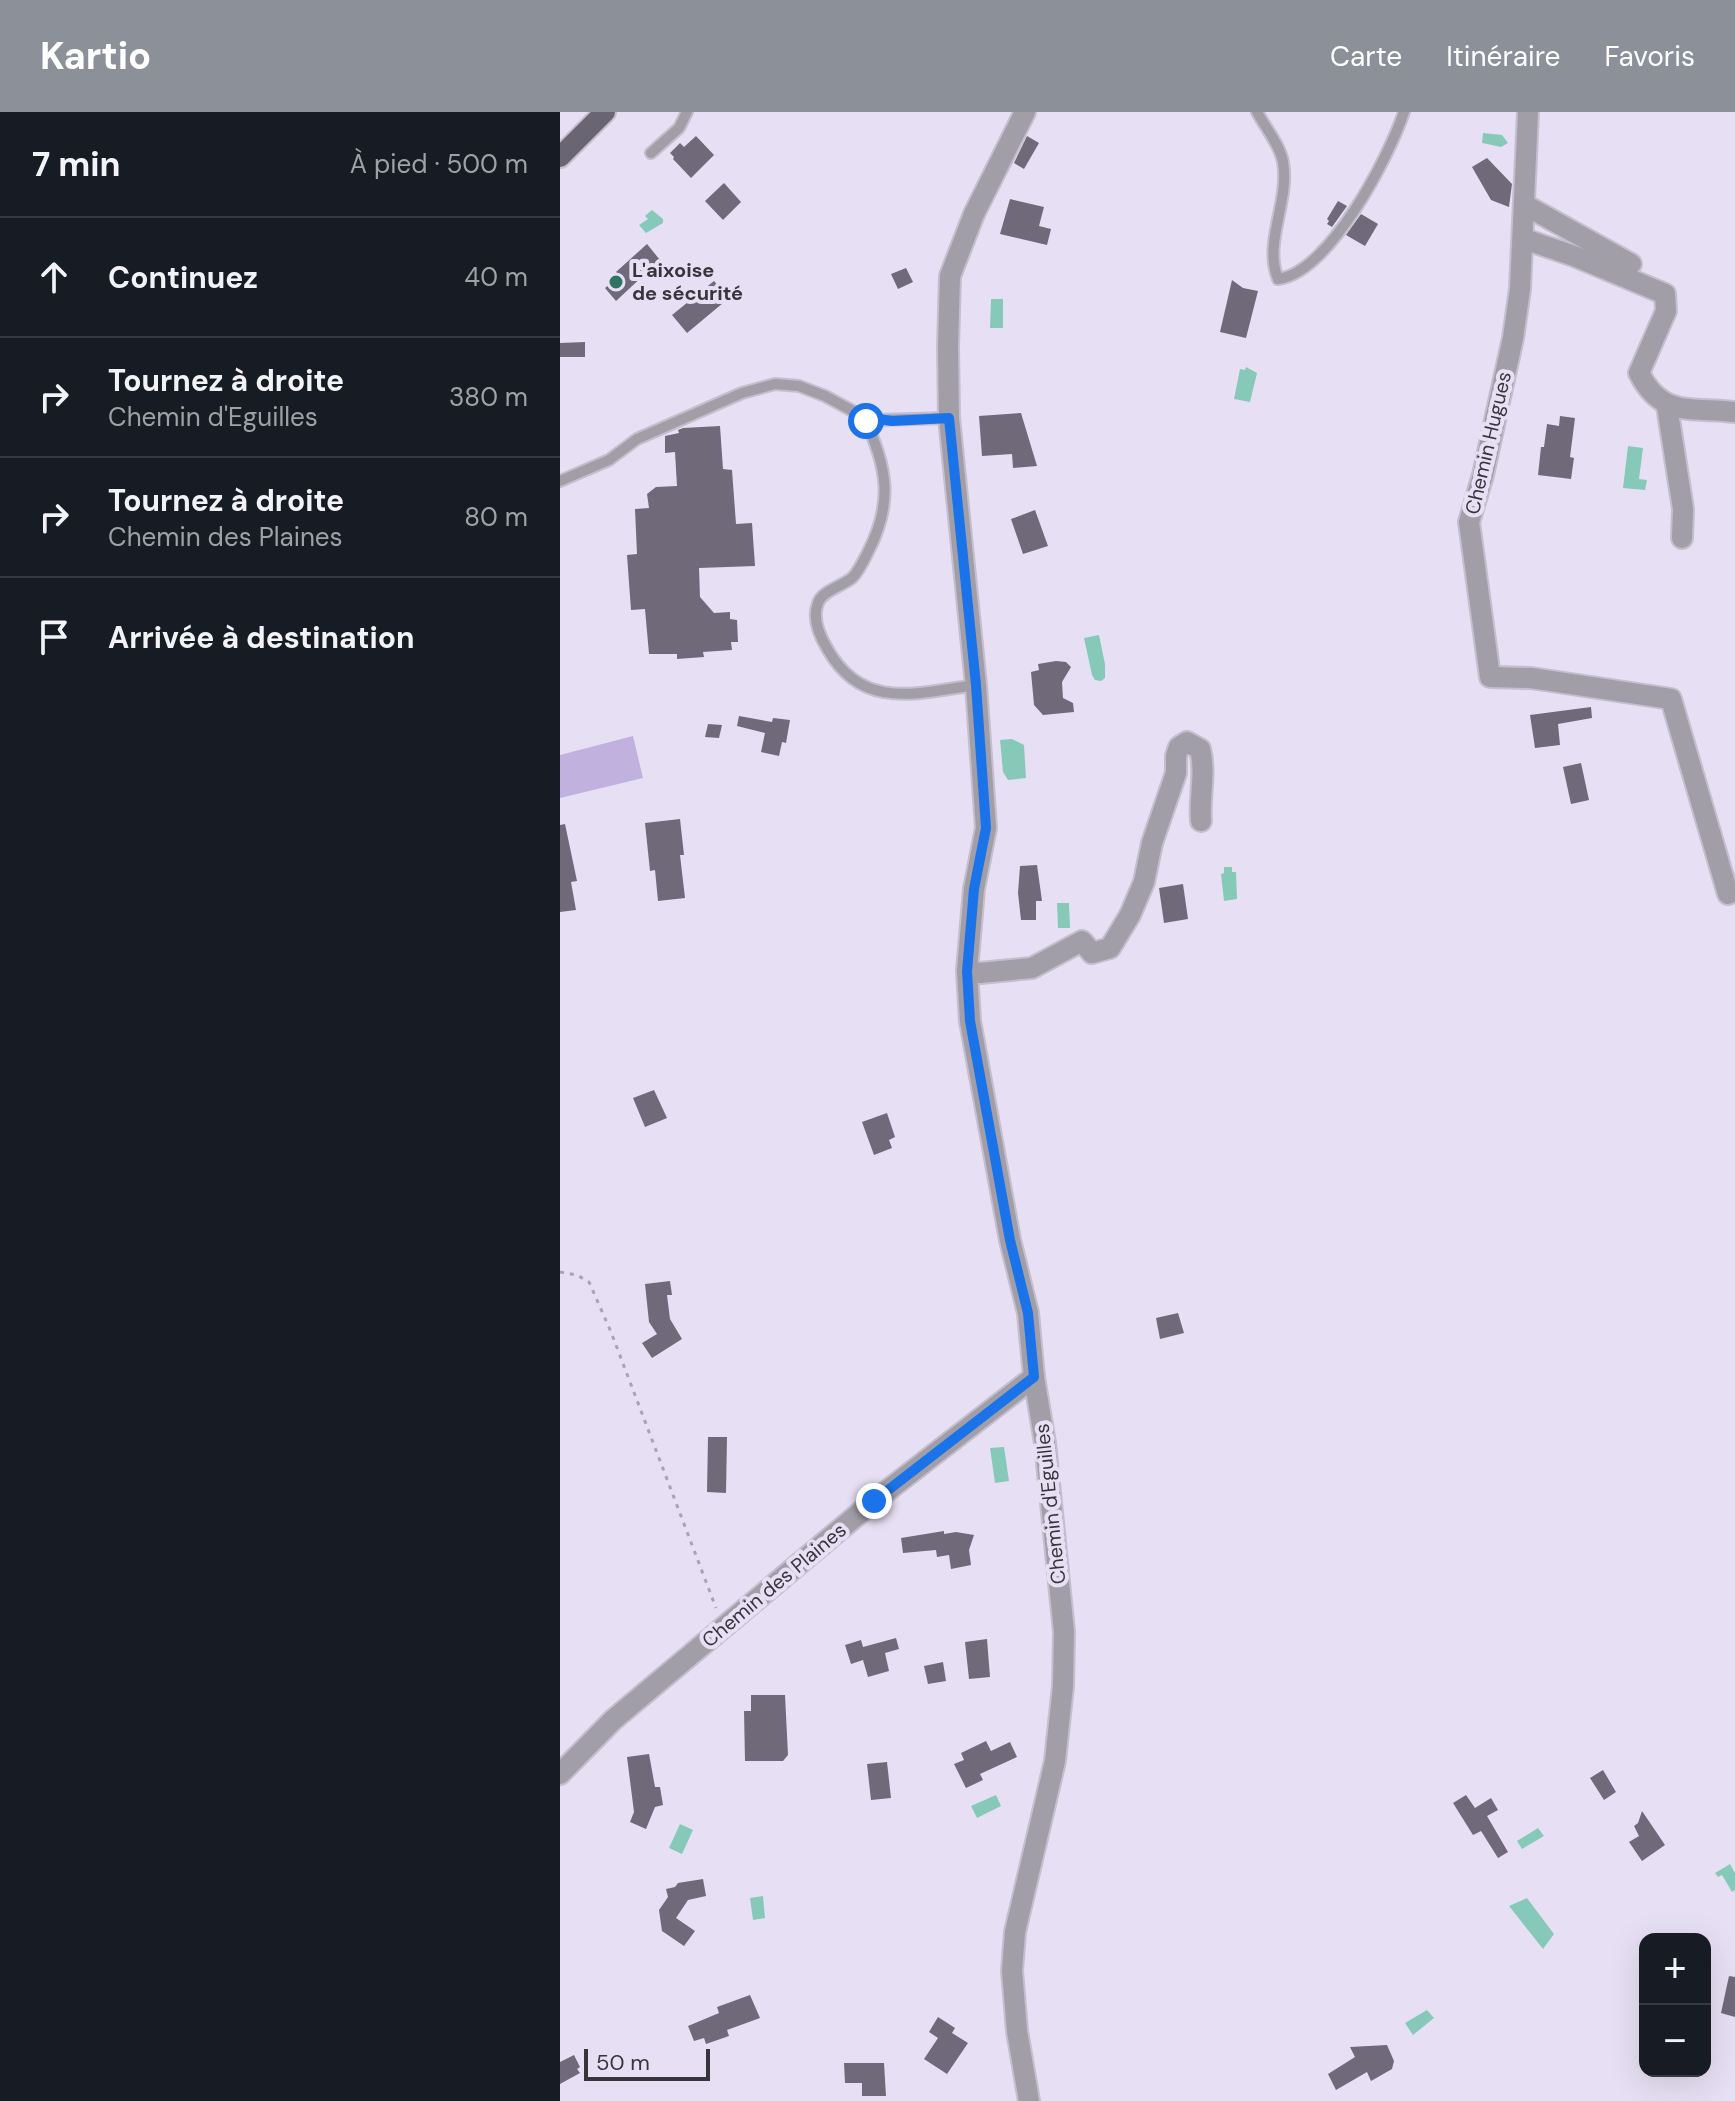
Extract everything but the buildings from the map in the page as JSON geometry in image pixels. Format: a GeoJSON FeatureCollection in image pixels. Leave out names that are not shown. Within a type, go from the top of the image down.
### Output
{"type":"FeatureCollection","features":[{"type":"Feature","properties":{"kind":"main road"},"geometry":{"type":"LineString","coordinates":[[560,157],[605,112]]}},
{"type":"Feature","properties":{"kind":"street","name":"Chemin d'Eguilles"},"geometry":{"type":"LineString","coordinates":[[1025,112],[974,214],[950,276],[949,418],[976,685],[986,828],[974,889],[967,971],[970,1021],[1010,1240],[1028,1313],[1064,1632],[1063,1686],[1055,1761],[1015,1932],[1012,1971],[1017,2031],[1029,2101]]}},
{"type":"Feature","properties":{"kind":"street","name":"Chemin Hugues"},"geometry":{"type":"LineString","coordinates":[[1528,112],[1524,239],[1513,338],[1483,475],[1469,522],[1490,677],[1531,678],[1671,699],[1728,894]]}},
{"type":"Feature","properties":{"kind":"street"},"geometry":{"type":"LineString","coordinates":[[1525,205],[1631,264]]}},
{"type":"Feature","properties":{"kind":"street"},"geometry":{"type":"LineString","coordinates":[[1524,239],[1665,294],[1666,311],[1639,373],[1649,394],[1667,406],[1735,412]]}},
{"type":"Feature","properties":{"kind":"street"},"geometry":{"type":"LineString","coordinates":[[1667,406],[1683,509],[1682,538]]}},
{"type":"Feature","properties":{"kind":"street"},"geometry":{"type":"LineString","coordinates":[[967,971],[980,973],[1032,968],[1082,941],[1092,953],[1110,948],[1130,915],[1144,882],[1152,843],[1176,773],[1176,756],[1179,747],[1187,742],[1200,749],[1202,757],[1201,821]]}},
{"type":"Feature","properties":{"kind":"street","name":"Chemin des Plaines"},"geometry":{"type":"LineString","coordinates":[[560,1774],[613,1720],[874,1501],[1034,1377]]}},
{"type":"Feature","properties":{"kind":"lane"},"geometry":{"type":"LineString","coordinates":[[651,153],[679,128],[687,112]]}},
{"type":"Feature","properties":{"kind":"lane"},"geometry":{"type":"LineString","coordinates":[[1257,112],[1283,159],[1285,180],[1272,265],[1278,279],[1292,278],[1340,232],[1366,190],[1399,128],[1404,112]]}},
{"type":"Feature","properties":{"kind":"lane"},"geometry":{"type":"LineString","coordinates":[[560,481],[609,460],[637,439],[742,393],[775,384],[799,386],[864,417],[892,421],[949,418]]}},
{"type":"Feature","properties":{"kind":"lane"},"geometry":{"type":"LineString","coordinates":[[864,417],[880,461],[886,500],[873,542],[853,577],[821,597],[817,605],[822,640],[842,672],[873,692],[899,694],[976,685]]}},
{"type":"Feature","properties":{"kind":"path"},"geometry":{"type":"LineString","coordinates":[[560,1272],[577,1275],[589,1282],[724,1627]]}},
{"type":"Feature","properties":{"kind":"shaded area"},"geometry":{"type":"Polygon","coordinates":[[[1483,133],[1502,135],[1508,143],[1501,147],[1482,143],[1483,133]]]}},
{"type":"Feature","properties":{"kind":"shaded area"},"geometry":{"type":"Polygon","coordinates":[[[652,210],[663,219],[663,223],[646,233],[639,225],[648,219],[645,216],[652,210]]]}},
{"type":"Feature","properties":{"kind":"shaded area"},"geometry":{"type":"Polygon","coordinates":[[[991,299],[1003,299],[1003,328],[990,328],[991,299]]]}},
{"type":"Feature","properties":{"kind":"shaded area"},"geometry":{"type":"Polygon","coordinates":[[[1246,367],[1257,373],[1250,402],[1234,399],[1240,369],[1245,370],[1246,367]]]}},
{"type":"Feature","properties":{"kind":"shaded area"},"geometry":{"type":"Polygon","coordinates":[[[1628,446],[1643,448],[1639,479],[1647,480],[1645,490],[1623,488],[1628,446]]]}},
{"type":"Feature","properties":{"kind":"shaded area"},"geometry":{"type":"Polygon","coordinates":[[[1099,635],[1105,664],[1105,678],[1101,681],[1095,680],[1092,675],[1084,638],[1099,635]]]}},
{"type":"Feature","properties":{"kind":"shaded area"},"geometry":{"type":"Polygon","coordinates":[[[633,736],[643,778],[560,798],[560,755],[633,736]]]}},
{"type":"Feature","properties":{"kind":"shaded area"},"geometry":{"type":"Polygon","coordinates":[[[1012,739],[1024,745],[1026,778],[1008,780],[1003,772],[1000,740],[1012,739]]]}},
{"type":"Feature","properties":{"kind":"shaded area"},"geometry":{"type":"Polygon","coordinates":[[[1224,867],[1232,867],[1232,872],[1236,872],[1237,899],[1224,901],[1221,874],[1224,867]]]}},
{"type":"Feature","properties":{"kind":"shaded area"},"geometry":{"type":"Polygon","coordinates":[[[1057,903],[1069,903],[1070,928],[1058,928],[1057,903]]]}},
{"type":"Feature","properties":{"kind":"shaded area"},"geometry":{"type":"Polygon","coordinates":[[[1004,1447],[1009,1481],[995,1483],[990,1448],[1004,1447]]]}},
{"type":"Feature","properties":{"kind":"shaded area"},"geometry":{"type":"Polygon","coordinates":[[[996,1795],[1001,1806],[977,1818],[971,1806],[996,1795]]]}},
{"type":"Feature","properties":{"kind":"shaded area"},"geometry":{"type":"Polygon","coordinates":[[[680,1824],[693,1830],[682,1854],[669,1848],[680,1824]]]}},
{"type":"Feature","properties":{"kind":"shaded area"},"geometry":{"type":"Polygon","coordinates":[[[1538,1828],[1544,1836],[1522,1849],[1517,1841],[1538,1828]]]}},
{"type":"Feature","properties":{"kind":"shaded area"},"geometry":{"type":"Polygon","coordinates":[[[1730,1864],[1735,1873],[1735,1890],[1732,1892],[1722,1875],[1718,1877],[1715,1873],[1730,1864]]]}},
{"type":"Feature","properties":{"kind":"shaded area"},"geometry":{"type":"Polygon","coordinates":[[[763,1896],[765,1918],[753,1920],[750,1898],[763,1896]]]}},
{"type":"Feature","properties":{"kind":"shaded area"},"geometry":{"type":"Polygon","coordinates":[[[1527,1898],[1554,1934],[1543,1949],[1509,1906],[1527,1898]]]}},
{"type":"Feature","properties":{"kind":"shaded area"},"geometry":{"type":"Polygon","coordinates":[[[1427,2010],[1434,2018],[1413,2035],[1405,2023],[1427,2010]]]}},
{"type":"Feature","properties":{"kind":"place","name":"L'aixoise de sécurité"},"geometry":{"type":"Point","coordinates":[616,282]}},
{"type":"Feature","properties":{"kind":"route"},"geometry":{"type":"LineString","coordinates":[[866,421],[864,417],[892,421],[949,418],[976,685],[986,828],[974,889],[967,971],[970,1021],[1010,1240],[1028,1313],[1034,1377],[874,1501]]}}]}
